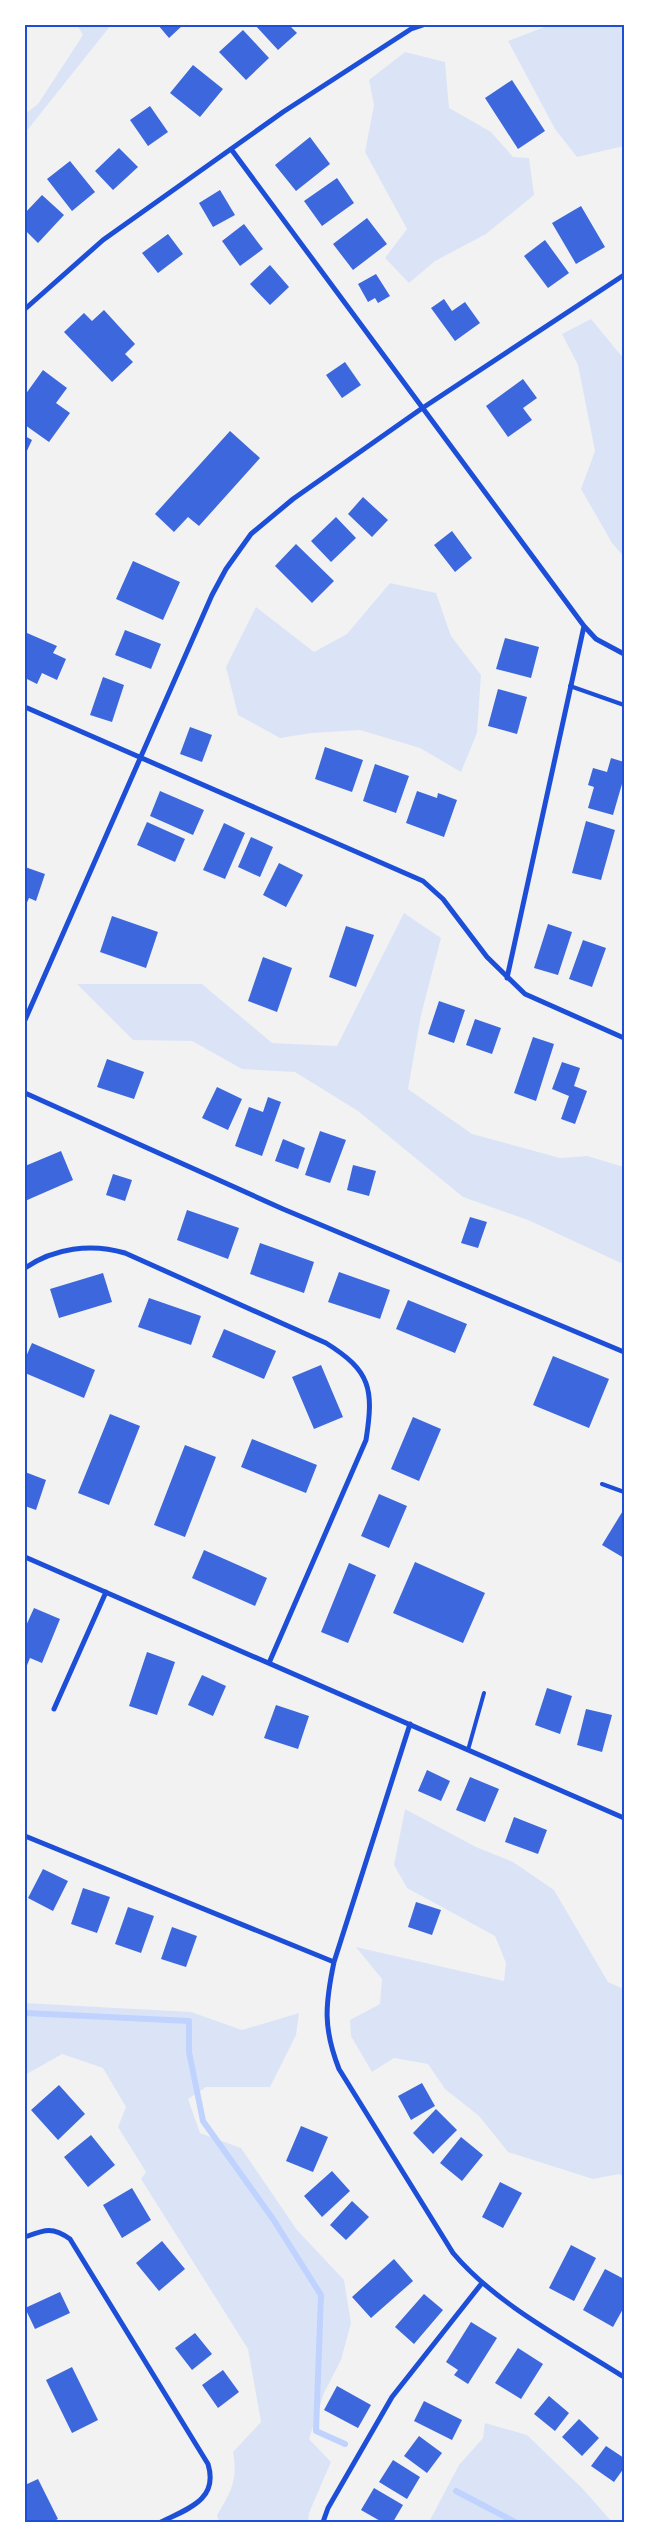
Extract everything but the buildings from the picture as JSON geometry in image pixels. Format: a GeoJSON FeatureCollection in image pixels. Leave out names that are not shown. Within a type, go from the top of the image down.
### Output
{"type":"FeatureCollection","features":[{"type":"Feature","properties":{"kind":"street"},"geometry":{"type":"LineString","coordinates":[[25,309],[103,240],[230,149],[282,112],[411,29],[423,25]]}},
{"type":"Feature","properties":{"kind":"street"},"geometry":{"type":"LineString","coordinates":[[230,149],[421,409],[584,626],[596,640],[624,654]]}},
{"type":"Feature","properties":{"kind":"street"},"geometry":{"type":"LineString","coordinates":[[25,1020],[139,756],[212,595],[226,569],[251,534],[293,499],[421,409],[624,275]]}},
{"type":"Feature","properties":{"kind":"street"},"geometry":{"type":"LineString","coordinates":[[506,978],[584,626]]}},
{"type":"Feature","properties":{"kind":"street"},"geometry":{"type":"LineString","coordinates":[[25,708],[423,881],[443,899],[506,978],[525,994],[624,1038]]}},
{"type":"Feature","properties":{"kind":"street"},"geometry":{"type":"LineString","coordinates":[[25,1094],[283,1209],[624,1352]]}},
{"type":"Feature","properties":{"kind":"street"},"geometry":{"type":"LineString","coordinates":[[25,1268],[40,1258],[61,1252],[91,1247],[109,1248],[125,1253],[326,1343],[344,1354],[359,1369],[368,1390],[371,1407],[366,1440],[269,1663]]}},
{"type":"Feature","properties":{"kind":"street"},"geometry":{"type":"LineString","coordinates":[[25,1557],[624,1818]]}},
{"type":"Feature","properties":{"kind":"street"},"geometry":{"type":"LineString","coordinates":[[54,1709],[106,1592]]}},
{"type":"Feature","properties":{"kind":"street"},"geometry":{"type":"LineString","coordinates":[[410,1724],[334,1962],[326,2001],[326,2025],[330,2046],[339,2069],[453,2253],[482,2283],[624,2377]]}},
{"type":"Feature","properties":{"kind":"street"},"geometry":{"type":"LineString","coordinates":[[25,1836],[334,1962]]}},
{"type":"Feature","properties":{"kind":"street"},"geometry":{"type":"LineString","coordinates":[[25,2237],[43,2230],[58,2231],[70,2239],[208,2464],[212,2477],[206,2494],[197,2504],[161,2522]]}},
{"type":"Feature","properties":{"kind":"street"},"geometry":{"type":"LineString","coordinates":[[323,2522],[328,2508],[392,2397],[482,2283]]}},
{"type":"Feature","properties":{"kind":"lane"},"geometry":{"type":"LineString","coordinates":[[570,686],[624,705]]}},
{"type":"Feature","properties":{"kind":"lane"},"geometry":{"type":"LineString","coordinates":[[602,1484],[624,1492]]}},
{"type":"Feature","properties":{"kind":"lane"},"geometry":{"type":"LineString","coordinates":[[468,1750],[484,1693]]}},
{"type":"Feature","properties":{"kind":"shaded area"},"geometry":{"type":"Polygon","coordinates":[[[77,25],[111,25],[25,133],[25,114],[38,104],[83,35],[77,25]]]}},
{"type":"Feature","properties":{"kind":"shaded area"},"geometry":{"type":"Polygon","coordinates":[[[550,25],[624,25],[624,146],[577,157],[555,129],[508,41],[550,25]]]}},
{"type":"Feature","properties":{"kind":"shaded area"},"geometry":{"type":"Polygon","coordinates":[[[405,52],[445,62],[449,108],[491,132],[513,157],[529,158],[534,195],[486,234],[435,261],[409,283],[385,258],[407,229],[365,152],[374,105],[369,80],[405,52]]]}},
{"type":"Feature","properties":{"kind":"shaded area"},"geometry":{"type":"Polygon","coordinates":[[[591,319],[624,359],[624,557],[612,543],[581,489],[595,451],[578,365],[562,334],[591,319]]]}},
{"type":"Feature","properties":{"kind":"shaded area"},"geometry":{"type":"Polygon","coordinates":[[[390,583],[436,593],[451,636],[481,675],[477,733],[461,772],[420,748],[360,730],[312,733],[280,738],[238,715],[226,667],[256,607],[314,652],[347,634],[390,583]]]}},
{"type":"Feature","properties":{"kind":"shaded area"},"geometry":{"type":"Polygon","coordinates":[[[404,913],[441,938],[421,1015],[408,1089],[472,1134],[560,1158],[587,1156],[624,1167],[624,1259],[621,1263],[528,1220],[463,1197],[358,1111],[295,1072],[242,1069],[192,1041],[133,1040],[77,984],[202,984],[272,1043],[337,1046],[404,913]]]}},
{"type":"Feature","properties":{"kind":"shaded area"},"geometry":{"type":"Polygon","coordinates":[[[405,1809],[476,1847],[513,1862],[554,1890],[608,1982],[624,1989],[624,2177],[619,2174],[593,2179],[508,2152],[479,2116],[445,2089],[428,2064],[394,2058],[372,2072],[351,2036],[350,2020],[380,2004],[382,1979],[356,1947],[504,1981],[506,1963],[495,1936],[407,1888],[394,1865],[405,1809]]]}},
{"type":"Feature","properties":{"kind":"shaded area"},"geometry":{"type":"Polygon","coordinates":[[[25,2003],[191,2012],[242,2030],[299,2013],[296,2035],[270,2087],[206,2087],[188,2099],[200,2133],[241,2148],[297,2230],[344,2280],[351,2323],[341,2360],[324,2393],[309,2439],[331,2462],[309,2513],[308,2522],[219,2522],[217,2515],[230,2492],[234,2478],[233,2452],[261,2422],[248,2349],[141,2179],[146,2172],[118,2127],[126,2107],[103,2068],[62,2054],[25,2075],[25,2003]]]}},
{"type":"Feature","properties":{"kind":"shaded area"},"geometry":{"type":"Polygon","coordinates":[[[485,2423],[527,2435],[583,2489],[612,2522],[429,2522],[459,2465],[483,2438],[485,2423]]]}},
{"type":"Feature","properties":{"kind":"waterway"},"geometry":{"type":"LineString","coordinates":[[25,2013],[189,2021],[189,2052],[203,2121],[273,2219],[321,2295],[316,2431],[345,2444]]}},
{"type":"Feature","properties":{"kind":"waterway"},"geometry":{"type":"LineString","coordinates":[[456,2491],[515,2522]]}}]}
